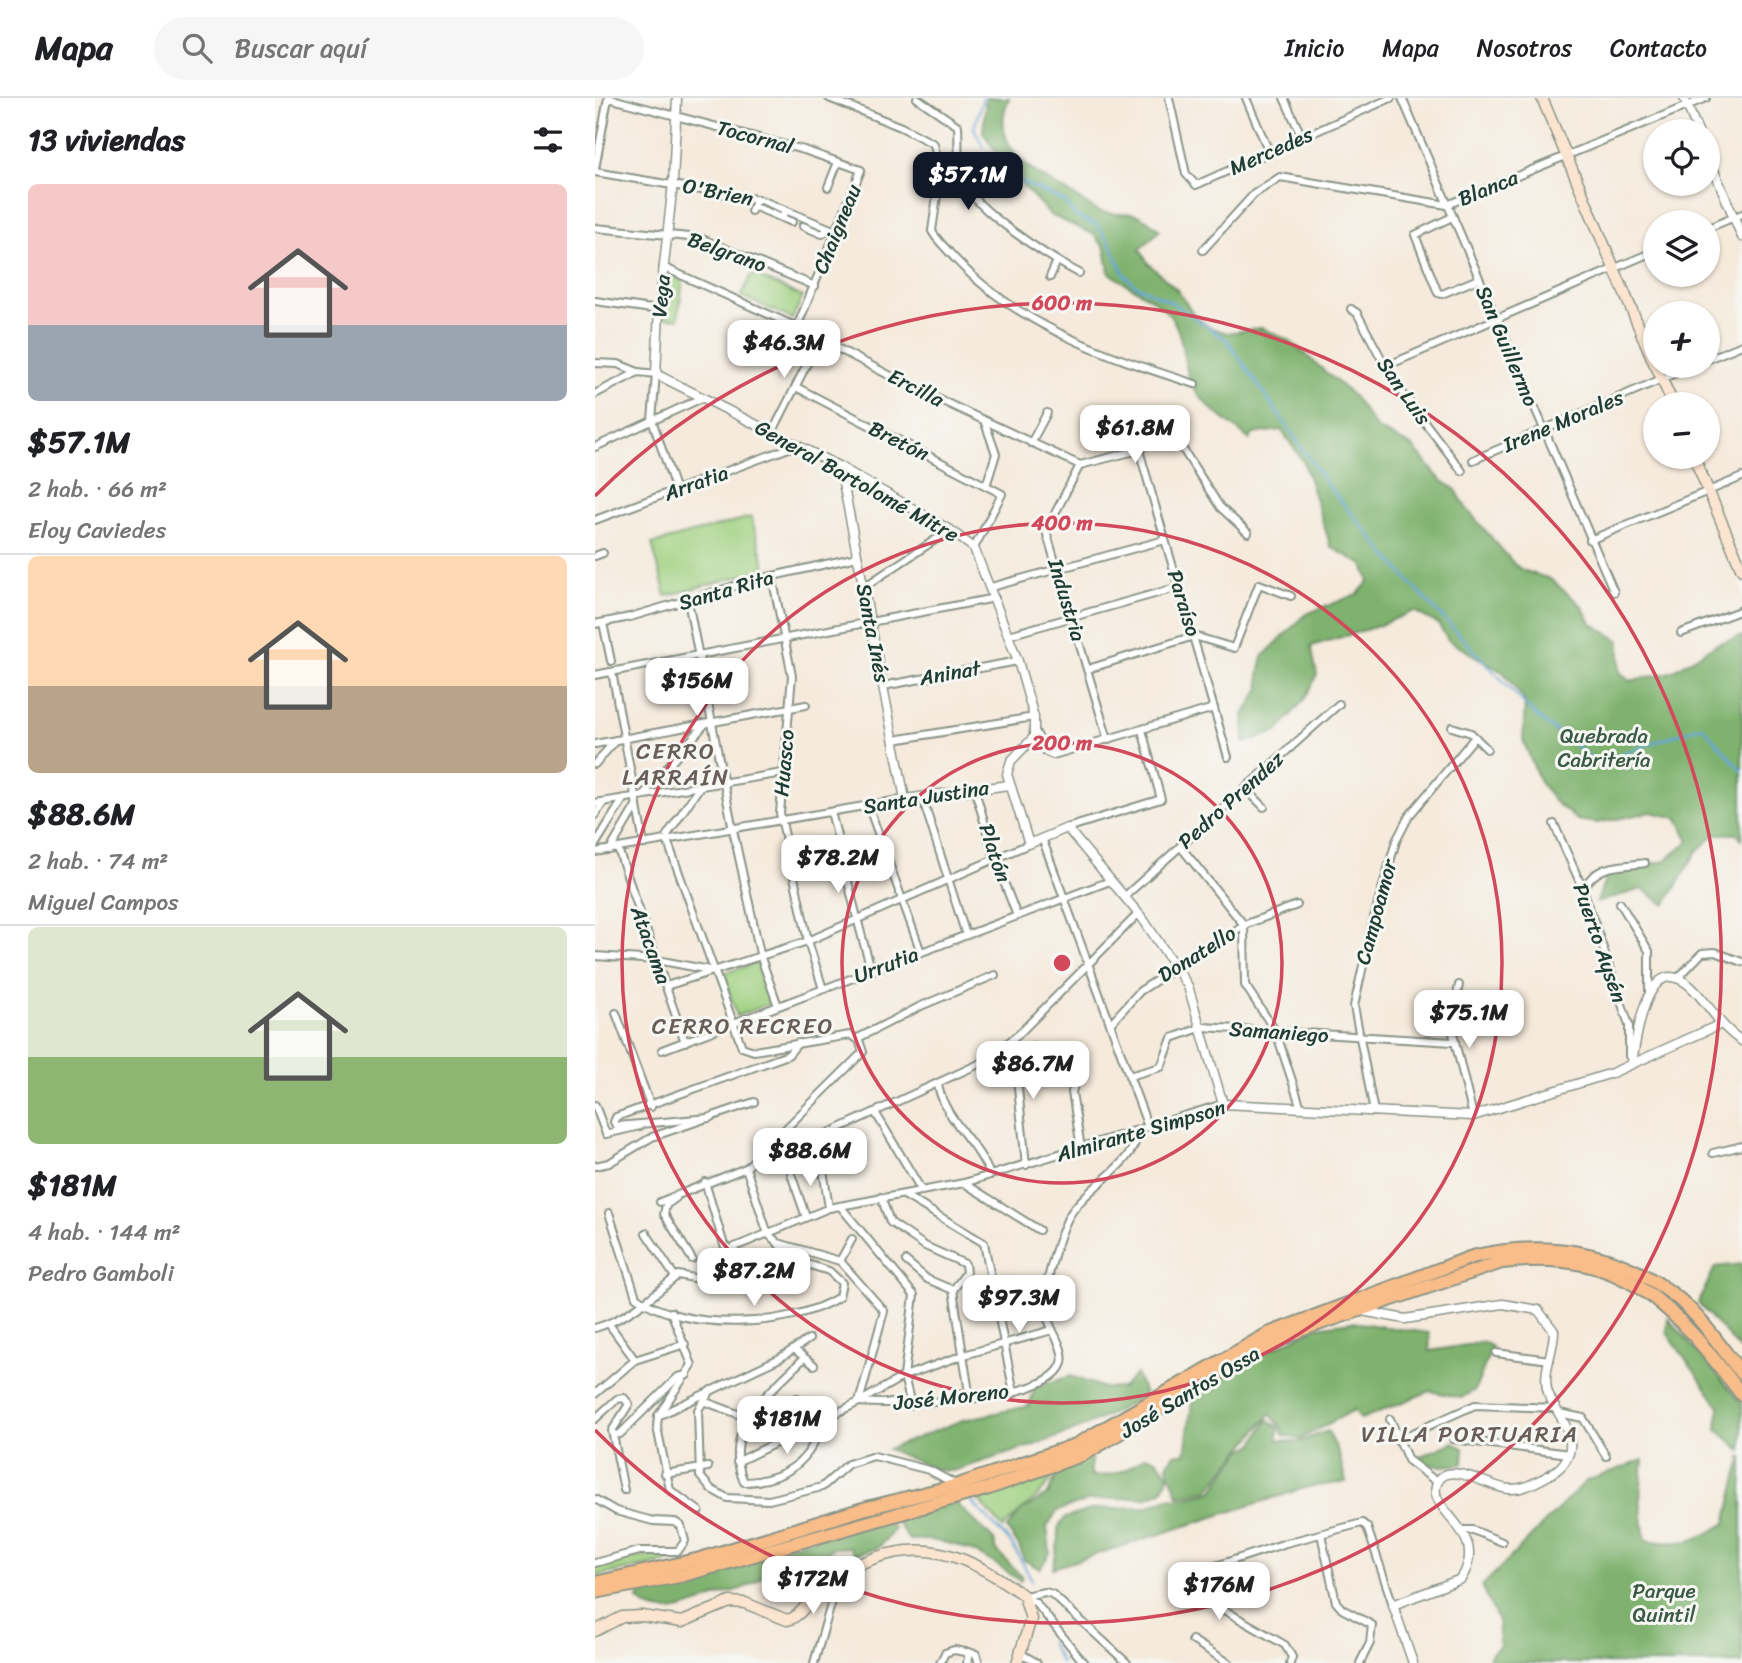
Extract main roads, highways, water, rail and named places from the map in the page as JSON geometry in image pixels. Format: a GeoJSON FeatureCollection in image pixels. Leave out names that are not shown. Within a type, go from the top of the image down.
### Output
{"type":"FeatureCollection","features":[{"type":"Feature","properties":{"kind":"highway","name":"José Santos Ossa"},"geometry":{"type":"LineString","coordinates":[[595,1583],[700,1559],[863,1509],[958,1485],[1076,1445],[1287,1325],[1472,1257],[1500,1250],[1574,1250],[1630,1269],[1679,1300],[1742,1374]]}},
{"type":"Feature","properties":{"kind":"highway","name":"José Santos Ossa"},"geometry":{"type":"LineString","coordinates":[[595,1592],[684,1575],[989,1488],[1084,1454],[1257,1351],[1303,1329],[1502,1262],[1546,1260],[1597,1268],[1623,1277],[1667,1308],[1689,1328],[1742,1395]]}},
{"type":"Feature","properties":{"kind":"main road"},"geometry":{"type":"LineString","coordinates":[[1542,98],[1643,335]]}},
{"type":"Feature","properties":{"kind":"main road"},"geometry":{"type":"LineString","coordinates":[[1699,469],[1717,512],[1722,532],[1742,570]]}},
{"type":"Feature","properties":{"kind":"main road"},"geometry":{"type":"LineString","coordinates":[[595,1631],[622,1617],[642,1616],[682,1622],[730,1602],[745,1603],[787,1620],[800,1614],[812,1595],[839,1577],[892,1554],[927,1549],[949,1553],[1024,1596],[1031,1619],[1019,1658]]}},
{"type":"Feature","properties":{"kind":"waterway"},"geometry":{"type":"LineString","coordinates":[[983,98],[974,128],[983,147]]}},
{"type":"Feature","properties":{"kind":"waterway","name":"Quebrada Cabritería"},"geometry":{"type":"LineString","coordinates":[[987,152],[1004,174],[1065,202],[1075,216],[1097,225],[1111,245],[1124,274],[1135,285],[1171,302],[1227,340],[1329,487],[1413,586],[1537,717],[1597,762],[1702,726],[1742,771]]}},
{"type":"Feature","properties":{"kind":"waterway"},"geometry":{"type":"LineString","coordinates":[[971,1501],[1011,1543],[1032,1580]]}},
{"type":"Feature","properties":{"kind":"waterway"},"geometry":{"type":"LineString","coordinates":[[1050,1642],[1061,1663]]}},
{"type":"Feature","properties":{"kind":"district","name":"CERRO LARRAÍN"},"geometry":{"type":"Point","coordinates":[676,764]}},
{"type":"Feature","properties":{"kind":"district","name":"CERRO RECREO"},"geometry":{"type":"Point","coordinates":[743,1026]}},
{"type":"Feature","properties":{"kind":"district","name":"VILLA PORTUARIA"},"geometry":{"type":"Point","coordinates":[1470,1434]}},
{"type":"Feature","properties":{"kind":"park label","name":"Parque Quintil"},"geometry":{"type":"Point","coordinates":[1664,1603]}}]}
